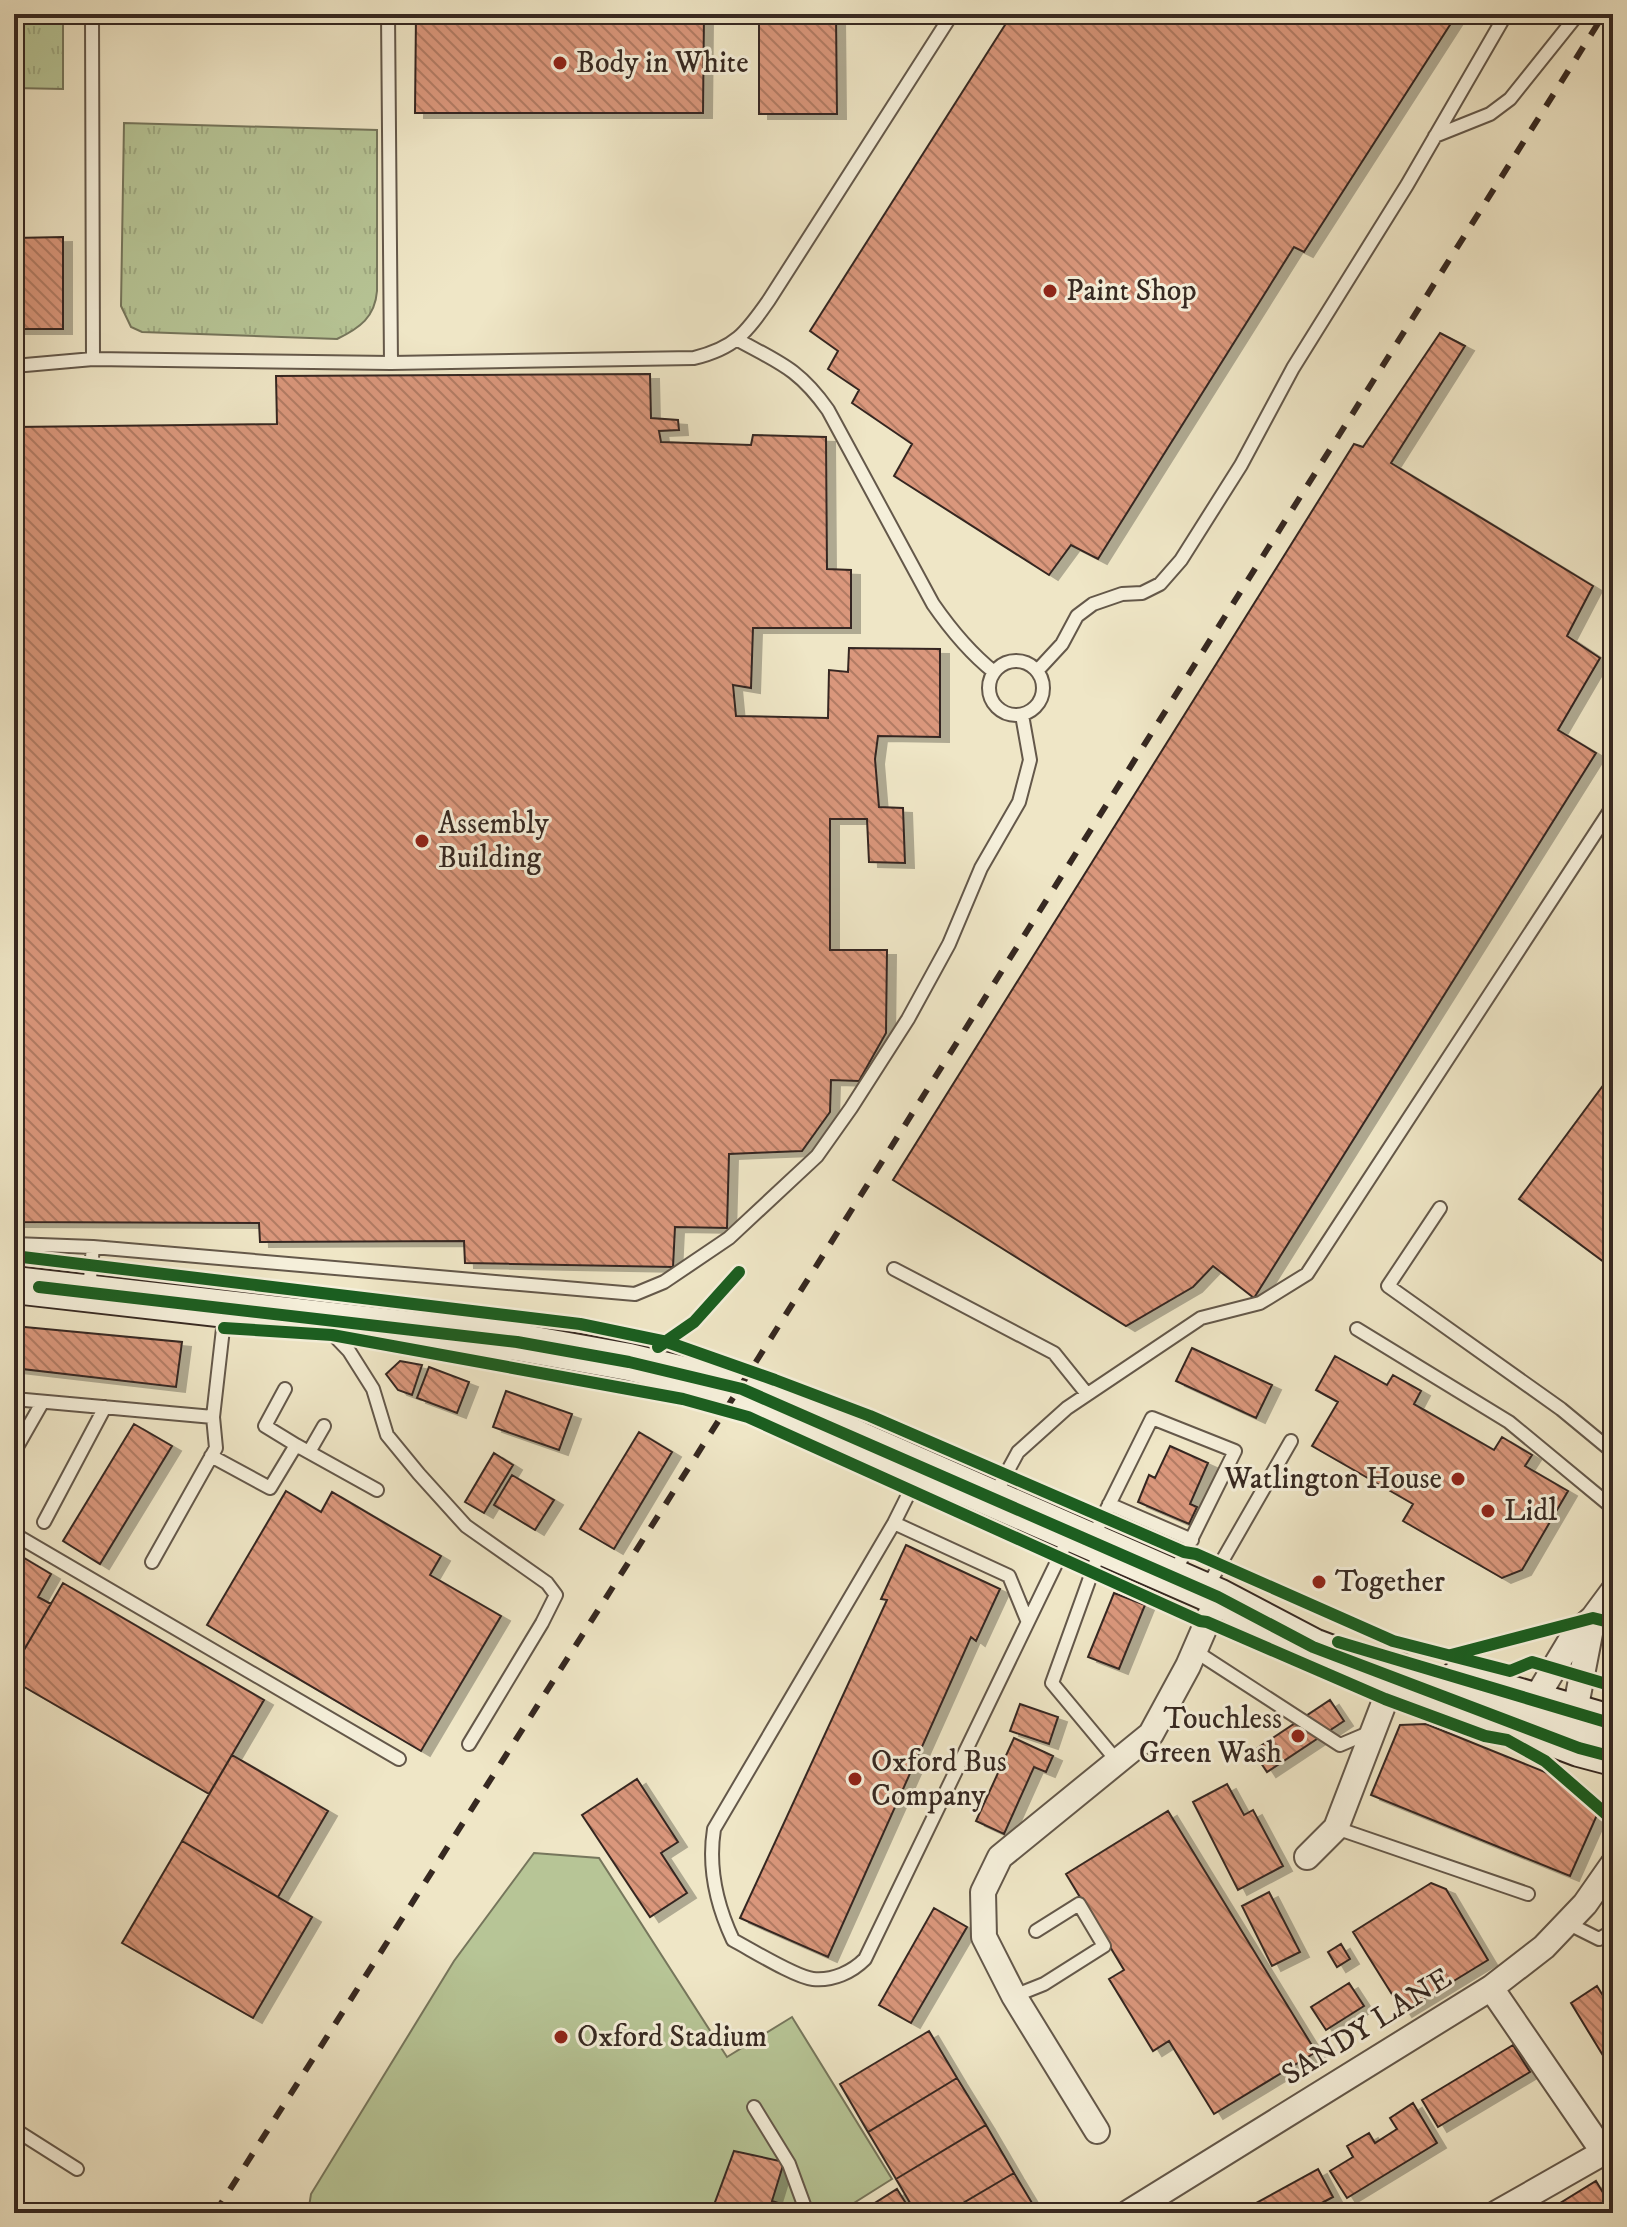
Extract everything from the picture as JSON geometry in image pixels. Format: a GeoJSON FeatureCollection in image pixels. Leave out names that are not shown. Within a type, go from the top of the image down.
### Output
{"type":"FeatureCollection","features":[{"type":"Feature","properties":{"kind":"main road"},"geometry":{"type":"LineString","coordinates":[[14,1285],[91,1265],[225,1308],[517,1342],[629,1362],[742,1389],[1221,1599],[1396,1670],[1537,1716],[1613,1757]]}},
{"type":"Feature","properties":{"kind":"main road"},"geometry":{"type":"LineString","coordinates":[[1537,1716],[1575,1711],[1613,1724]]}},
{"type":"Feature","properties":{"kind":"street"},"geometry":{"type":"LineString","coordinates":[[1537,1716],[1574,1635],[1593,1618],[1613,1591]]}},
{"type":"Feature","properties":{"kind":"street"},"geometry":{"type":"LineString","coordinates":[[1097,2131],[1014,1996],[984,1937],[983,1892],[1000,1857],[1151,1734],[1221,1599]]}},
{"type":"Feature","properties":{"kind":"street"},"geometry":{"type":"LineString","coordinates":[[1575,1711],[1593,1618]]}},
{"type":"Feature","properties":{"kind":"street"},"geometry":{"type":"LineString","coordinates":[[1307,1857],[1336,1828],[1396,1670]]}},
{"type":"Feature","properties":{"kind":"street","name":"SANDY LANE"},"geometry":{"type":"LineString","coordinates":[[1128,2213],[1491,1988],[1544,1947],[1585,1904],[1613,1864]]}},
{"type":"Feature","properties":{"kind":"street"},"geometry":{"type":"LineString","coordinates":[[1491,1988],[1609,2150],[1497,2213]]}},
{"type":"Feature","properties":{"kind":"lane"},"geometry":{"type":"LineString","coordinates":[[92,14],[93,359]]}},
{"type":"Feature","properties":{"kind":"lane"},"geometry":{"type":"LineString","coordinates":[[388,14],[391,363]]}},
{"type":"Feature","properties":{"kind":"lane"},"geometry":{"type":"LineString","coordinates":[[14,366],[93,359],[391,363],[694,358],[715,353],[738,340],[769,300],[952,14]]}},
{"type":"Feature","properties":{"kind":"lane"},"geometry":{"type":"LineString","coordinates":[[1037,671],[1062,644],[1077,616],[1093,604],[1122,594],[1142,593],[1160,584],[1181,560],[1241,465],[1293,368],[1506,14]]}},
{"type":"Feature","properties":{"kind":"lane"},"geometry":{"type":"LineString","coordinates":[[1435,136],[1490,114],[1510,99],[1578,14]]}},
{"type":"Feature","properties":{"kind":"lane"},"geometry":{"type":"LineString","coordinates":[[738,340],[791,368],[812,388],[843,437],[933,604],[951,629],[994,672]]}},
{"type":"Feature","properties":{"kind":"lane"},"geometry":{"type":"LineString","coordinates":[[1015,661],[1030,665],[1037,671],[1043,683],[1042,697],[1034,709],[1022,715],[1006,713],[993,703],[989,687],[994,672],[1015,661]]}},
{"type":"Feature","properties":{"kind":"lane"},"geometry":{"type":"LineString","coordinates":[[14,1244],[91,1265],[635,1294],[664,1282],[729,1238],[817,1156],[900,1031],[949,944],[981,868],[1019,802],[1030,760],[1022,715]]}},
{"type":"Feature","properties":{"kind":"lane"},"geometry":{"type":"LineString","coordinates":[[993,1499],[1018,1452],[1067,1408],[1201,1318],[1260,1303],[1307,1274],[1613,806]]}},
{"type":"Feature","properties":{"kind":"lane"},"geometry":{"type":"LineString","coordinates":[[1440,1208],[1388,1286],[1561,1409],[1613,1452]]}},
{"type":"Feature","properties":{"kind":"lane"},"geometry":{"type":"LineString","coordinates":[[894,1269],[1054,1353],[1087,1394]]}},
{"type":"Feature","properties":{"kind":"lane"},"geometry":{"type":"LineString","coordinates":[[152,1562],[216,1448],[213,1417],[225,1308]]}},
{"type":"Feature","properties":{"kind":"lane"},"geometry":{"type":"LineString","coordinates":[[319,1319],[349,1351],[373,1389],[387,1435],[419,1474],[466,1526],[547,1583],[556,1595],[469,1744]]}},
{"type":"Feature","properties":{"kind":"lane"},"geometry":{"type":"LineString","coordinates":[[1357,1329],[1509,1422],[1613,1508]]}},
{"type":"Feature","properties":{"kind":"lane"},"geometry":{"type":"LineString","coordinates":[[285,1389],[265,1426],[377,1490]]}},
{"type":"Feature","properties":{"kind":"lane"},"geometry":{"type":"LineString","coordinates":[[14,1399],[213,1417]]}},
{"type":"Feature","properties":{"kind":"lane"},"geometry":{"type":"LineString","coordinates":[[14,1452],[42,1403]]}},
{"type":"Feature","properties":{"kind":"lane"},"geometry":{"type":"LineString","coordinates":[[44,1522],[105,1407]]}},
{"type":"Feature","properties":{"kind":"lane"},"geometry":{"type":"LineString","coordinates":[[922,1468],[894,1523],[714,1829],[711,1851],[718,1897],[733,1940],[812,1979],[832,1978],[853,1970],[865,1959],[1027,1620],[1087,1541],[1152,1418],[1235,1451],[1172,1578]]}},
{"type":"Feature","properties":{"kind":"lane"},"geometry":{"type":"LineString","coordinates":[[309,1452],[324,1426]]}},
{"type":"Feature","properties":{"kind":"lane"},"geometry":{"type":"LineString","coordinates":[[1221,1599],[1291,1441]]}},
{"type":"Feature","properties":{"kind":"lane"},"geometry":{"type":"LineString","coordinates":[[211,1456],[270,1488],[296,1445]]}},
{"type":"Feature","properties":{"kind":"lane"},"geometry":{"type":"LineString","coordinates":[[1109,1504],[1192,1540]]}},
{"type":"Feature","properties":{"kind":"lane"},"geometry":{"type":"LineString","coordinates":[[894,1523],[1009,1576],[1027,1620]]}},
{"type":"Feature","properties":{"kind":"lane"},"geometry":{"type":"LineString","coordinates":[[14,1534],[399,1759]]}},
{"type":"Feature","properties":{"kind":"lane"},"geometry":{"type":"LineString","coordinates":[[1087,1541],[1052,1683],[1117,1761]]}},
{"type":"Feature","properties":{"kind":"lane"},"geometry":{"type":"LineString","coordinates":[[1195,1651],[1340,1745],[1373,1731]]}},
{"type":"Feature","properties":{"kind":"lane"},"geometry":{"type":"LineString","coordinates":[[1336,1828],[1528,1894]]}},
{"type":"Feature","properties":{"kind":"lane"},"geometry":{"type":"LineString","coordinates":[[1014,1996],[1044,1984],[1104,1946],[1079,1904],[1036,1931]]}},
{"type":"Feature","properties":{"kind":"lane"},"geometry":{"type":"LineString","coordinates":[[1567,1923],[1599,1939],[1613,1931]]}},
{"type":"Feature","properties":{"kind":"lane"},"geometry":{"type":"LineString","coordinates":[[754,2107],[789,2164],[807,2213]]}},
{"type":"Feature","properties":{"kind":"lane"},"geometry":{"type":"LineString","coordinates":[[14,2129],[77,2169]]}},
{"type":"Feature","properties":{"kind":"green space"},"geometry":{"type":"Polygon","coordinates":[[[14,14],[63,14],[63,89],[14,88],[14,14]]]}},
{"type":"Feature","properties":{"kind":"green space"},"geometry":{"type":"Polygon","coordinates":[[[124,123],[377,130],[377,291],[370,315],[353,331],[337,339],[142,332],[131,327],[121,306],[124,123]]]}},
{"type":"Feature","properties":{"kind":"green space","name":"Oxford Stadium"},"geometry":{"type":"Polygon","coordinates":[[[534,1853],[599,1858],[727,2057],[792,2017],[892,2179],[838,2213],[308,2213],[311,2194],[454,1961],[534,1853]]]}},
{"type":"Feature","properties":{"kind":"building","name":"Body in White"},"geometry":{"type":"Polygon","coordinates":[[[416,14],[704,14],[703,113],[415,113],[416,14]]]}},
{"type":"Feature","properties":{"kind":"building"},"geometry":{"type":"Polygon","coordinates":[[[759,14],[836,14],[837,114],[759,114],[759,14]]]}},
{"type":"Feature","properties":{"kind":"building","name":"Paint Shop"},"geometry":{"type":"Polygon","coordinates":[[[1012,14],[1457,14],[1304,252],[1294,247],[1098,559],[1071,545],[1049,575],[894,476],[912,444],[852,403],[859,390],[828,369],[838,351],[810,331],[1012,14]]]}},
{"type":"Feature","properties":{"kind":"building"},"geometry":{"type":"Polygon","coordinates":[[[63,237],[63,329],[14,329],[14,238],[63,237]]]}},
{"type":"Feature","properties":{"kind":"building"},"geometry":{"type":"Polygon","coordinates":[[[1440,333],[1465,346],[1391,463],[1593,586],[1567,636],[1600,658],[1558,730],[1596,753],[1254,1298],[1213,1266],[1193,1287],[1126,1326],[893,1180],[1354,444],[1363,447],[1440,333]]]}},
{"type":"Feature","properties":{"kind":"building","name":"Assembly Building"},"geometry":{"type":"Polygon","coordinates":[[[650,374],[651,418],[678,420],[679,430],[659,431],[661,442],[751,445],[753,435],[826,437],[827,569],[851,570],[851,628],[753,628],[751,688],[733,685],[736,716],[828,718],[829,670],[848,672],[849,648],[940,649],[940,737],[878,736],[875,759],[879,807],[903,808],[905,863],[869,862],[867,819],[830,819],[830,950],[887,950],[886,1033],[859,1081],[831,1080],[830,1112],[802,1151],[729,1154],[727,1228],[675,1227],[673,1267],[465,1263],[464,1241],[260,1242],[259,1223],[14,1222],[14,427],[277,424],[276,376],[650,374]]]}},
{"type":"Feature","properties":{"kind":"building"},"geometry":{"type":"Polygon","coordinates":[[[1613,1072],[1613,1258],[1608,1265],[1519,1199],[1613,1072]]]}},
{"type":"Feature","properties":{"kind":"building"},"geometry":{"type":"Polygon","coordinates":[[[14,1326],[182,1342],[176,1387],[14,1368],[14,1326]]]}},
{"type":"Feature","properties":{"kind":"building"},"geometry":{"type":"Polygon","coordinates":[[[1192,1348],[1272,1385],[1256,1418],[1176,1381],[1192,1348]]]}},
{"type":"Feature","properties":{"kind":"building","name":"Watlington House"},"geometry":{"type":"Polygon","coordinates":[[[1335,1356],[1387,1385],[1393,1375],[1421,1391],[1414,1404],[1494,1450],[1502,1437],[1532,1455],[1525,1466],[1568,1491],[1522,1570],[1502,1578],[1403,1521],[1413,1504],[1312,1446],[1338,1402],[1316,1390],[1335,1356]]]}},
{"type":"Feature","properties":{"kind":"building"},"geometry":{"type":"Polygon","coordinates":[[[400,1361],[422,1365],[412,1395],[398,1390],[386,1374],[400,1361]]]}},
{"type":"Feature","properties":{"kind":"building"},"geometry":{"type":"Polygon","coordinates":[[[429,1367],[469,1382],[457,1413],[417,1398],[429,1367]]]}},
{"type":"Feature","properties":{"kind":"building"},"geometry":{"type":"Polygon","coordinates":[[[506,1391],[572,1414],[559,1450],[493,1427],[506,1391]]]}},
{"type":"Feature","properties":{"kind":"building"},"geometry":{"type":"Polygon","coordinates":[[[134,1424],[172,1446],[100,1564],[63,1541],[134,1424]]]}},
{"type":"Feature","properties":{"kind":"building"},"geometry":{"type":"Polygon","coordinates":[[[639,1432],[672,1452],[614,1549],[580,1529],[639,1432]]]}},
{"type":"Feature","properties":{"kind":"building"},"geometry":{"type":"Polygon","coordinates":[[[1170,1446],[1208,1463],[1190,1504],[1197,1507],[1189,1524],[1138,1502],[1149,1475],[1155,1478],[1170,1446]]]}},
{"type":"Feature","properties":{"kind":"building"},"geometry":{"type":"Polygon","coordinates":[[[494,1453],[513,1465],[484,1513],[465,1502],[494,1453]]]}},
{"type":"Feature","properties":{"kind":"building"},"geometry":{"type":"Polygon","coordinates":[[[512,1475],[554,1500],[535,1530],[494,1505],[512,1475]]]}},
{"type":"Feature","properties":{"kind":"building"},"geometry":{"type":"Polygon","coordinates":[[[286,1491],[321,1512],[332,1492],[441,1556],[430,1575],[501,1616],[421,1751],[207,1625],[286,1491]]]}},
{"type":"Feature","properties":{"kind":"building","name":"Oxford Bus Company"},"geometry":{"type":"Polygon","coordinates":[[[906,1545],[1000,1589],[976,1641],[971,1637],[828,1957],[740,1918],[887,1600],[881,1599],[906,1545]]]}},
{"type":"Feature","properties":{"kind":"building"},"geometry":{"type":"Polygon","coordinates":[[[14,1552],[51,1574],[38,1597],[51,1604],[14,1667],[14,1552]]]}},
{"type":"Feature","properties":{"kind":"building"},"geometry":{"type":"Polygon","coordinates":[[[63,1583],[264,1700],[209,1794],[14,1681],[14,1667],[63,1583]]]}},
{"type":"Feature","properties":{"kind":"building"},"geometry":{"type":"Polygon","coordinates":[[[1114,1593],[1145,1605],[1119,1669],[1088,1657],[1114,1593]]]}},
{"type":"Feature","properties":{"kind":"building","name":"Touchless Green Wash"},"geometry":{"type":"Polygon","coordinates":[[[1330,1700],[1344,1721],[1267,1772],[1253,1751],[1330,1700]]]}},
{"type":"Feature","properties":{"kind":"building"},"geometry":{"type":"Polygon","coordinates":[[[1020,1704],[1058,1717],[1049,1744],[1010,1731],[1020,1704]]]}},
{"type":"Feature","properties":{"kind":"building"},"geometry":{"type":"Polygon","coordinates":[[[1426,1724],[1555,1776],[1597,1815],[1570,1876],[1371,1795],[1400,1725],[1426,1724]]]}},
{"type":"Feature","properties":{"kind":"building"},"geometry":{"type":"Polygon","coordinates":[[[1014,1738],[1053,1756],[1046,1772],[1034,1767],[1004,1834],[976,1821],[1014,1738]]]}},
{"type":"Feature","properties":{"kind":"building"},"geometry":{"type":"Polygon","coordinates":[[[232,1755],[328,1811],[278,1897],[182,1841],[232,1755]]]}},
{"type":"Feature","properties":{"kind":"building"},"geometry":{"type":"Polygon","coordinates":[[[637,1779],[678,1842],[661,1853],[687,1893],[650,1917],[582,1815],[637,1779]]]}},
{"type":"Feature","properties":{"kind":"building"},"geometry":{"type":"Polygon","coordinates":[[[1227,1784],[1244,1815],[1253,1810],[1283,1866],[1238,1890],[1193,1802],[1227,1784]]]}},
{"type":"Feature","properties":{"kind":"building"},"geometry":{"type":"Polygon","coordinates":[[[1168,1811],[1316,2052],[1214,2114],[1169,2041],[1153,2051],[1109,1979],[1124,1970],[1066,1874],[1168,1811]]]}},
{"type":"Feature","properties":{"kind":"building"},"geometry":{"type":"Polygon","coordinates":[[[182,1841],[312,1917],[253,2018],[122,1943],[182,1841]]]}},
{"type":"Feature","properties":{"kind":"building"},"geometry":{"type":"Polygon","coordinates":[[[1431,1883],[1446,1889],[1488,1960],[1403,2012],[1353,1932],[1431,1883]]]}},
{"type":"Feature","properties":{"kind":"building"},"geometry":{"type":"Polygon","coordinates":[[[1269,1892],[1300,1952],[1272,1966],[1242,1906],[1269,1892]]]}},
{"type":"Feature","properties":{"kind":"building"},"geometry":{"type":"Polygon","coordinates":[[[934,1908],[967,1927],[911,2023],[879,2005],[934,1908]]]}},
{"type":"Feature","properties":{"kind":"building"},"geometry":{"type":"Polygon","coordinates":[[[1341,1944],[1350,1959],[1337,1967],[1328,1952],[1341,1944]]]}},
{"type":"Feature","properties":{"kind":"building"},"geometry":{"type":"Polygon","coordinates":[[[1349,1983],[1364,2006],[1326,2030],[1311,2007],[1349,1983]]]}},
{"type":"Feature","properties":{"kind":"building"},"geometry":{"type":"Polygon","coordinates":[[[1597,1986],[1613,2012],[1613,2072],[1571,2003],[1597,1986]]]}},
{"type":"Feature","properties":{"kind":"building"},"geometry":{"type":"Polygon","coordinates":[[[929,2031],[957,2078],[868,2132],[840,2084],[929,2031]]]}},
{"type":"Feature","properties":{"kind":"building"},"geometry":{"type":"Polygon","coordinates":[[[1513,2045],[1530,2072],[1438,2127],[1422,2100],[1513,2045]]]}},
{"type":"Feature","properties":{"kind":"building"},"geometry":{"type":"Polygon","coordinates":[[[957,2078],[986,2125],[896,2179],[868,2132],[957,2078]]]}},
{"type":"Feature","properties":{"kind":"building"},"geometry":{"type":"Polygon","coordinates":[[[1413,2103],[1437,2143],[1347,2198],[1330,2171],[1353,2157],[1347,2146],[1369,2133],[1375,2143],[1397,2129],[1390,2118],[1413,2103]]]}},
{"type":"Feature","properties":{"kind":"building"},"geometry":{"type":"Polygon","coordinates":[[[986,2125],[1014,2173],[946,2213],[916,2213],[896,2179],[986,2125]]]}},
{"type":"Feature","properties":{"kind":"building"},"geometry":{"type":"Polygon","coordinates":[[[734,2151],[784,2162],[772,2201],[803,2213],[711,2213],[734,2151]]]}},
{"type":"Feature","properties":{"kind":"building"},"geometry":{"type":"Polygon","coordinates":[[[1318,2169],[1333,2197],[1303,2213],[1238,2213],[1318,2169]]]}},
{"type":"Feature","properties":{"kind":"building"},"geometry":{"type":"Polygon","coordinates":[[[1014,2173],[1038,2213],[946,2213],[1014,2173]]]}},
{"type":"Feature","properties":{"kind":"building"},"geometry":{"type":"Polygon","coordinates":[[[1596,2181],[1611,2206],[1601,2213],[1544,2213],[1596,2181]]]}},
{"type":"Feature","properties":{"kind":"building"},"geometry":{"type":"Polygon","coordinates":[[[897,2189],[912,2213],[859,2213],[897,2189]]]}},
{"type":"Feature","properties":{"kind":"railway"},"geometry":{"type":"LineString","coordinates":[[215,2213],[759,1357],[1604,14]]}},
{"type":"Feature","properties":{"kind":"cycle path"},"geometry":{"type":"LineString","coordinates":[[14,1256],[580,1324],[667,1342],[870,1416],[1393,1641],[1510,1671],[1532,1662],[1613,1686]]}},
{"type":"Feature","properties":{"kind":"cycle path"},"geometry":{"type":"LineString","coordinates":[[658,1347],[694,1322],[739,1272]]}},
{"type":"Feature","properties":{"kind":"cycle path"},"geometry":{"type":"LineString","coordinates":[[39,1287],[517,1342],[629,1362],[742,1389],[1218,1597],[1313,1647],[1579,1748],[1613,1757]]}},
{"type":"Feature","properties":{"kind":"cycle path"},"geometry":{"type":"LineString","coordinates":[[224,1328],[332,1335],[683,1399],[748,1417],[1200,1621],[1385,1699],[1485,1736],[1507,1740],[1545,1761],[1606,1814],[1613,1816]]}},
{"type":"Feature","properties":{"kind":"cycle path"},"geometry":{"type":"LineString","coordinates":[[1451,1655],[1593,1618],[1609,1622],[1613,1627]]}},
{"type":"Feature","properties":{"kind":"cycle path"},"geometry":{"type":"LineString","coordinates":[[1338,1642],[1613,1724]]}},
{"type":"Feature","properties":{"kind":"place","name":"Body in White"},"geometry":{"type":"Point","coordinates":[560,63]}},
{"type":"Feature","properties":{"kind":"place","name":"Paint Shop"},"geometry":{"type":"Point","coordinates":[1050,291]}},
{"type":"Feature","properties":{"kind":"place","name":"Assembly Building"},"geometry":{"type":"Point","coordinates":[422,841]}},
{"type":"Feature","properties":{"kind":"place","name":"Watlington House"},"geometry":{"type":"Point","coordinates":[1458,1479]}},
{"type":"Feature","properties":{"kind":"place","name":"Lidl"},"geometry":{"type":"Point","coordinates":[1488,1511]}},
{"type":"Feature","properties":{"kind":"place","name":"Together"},"geometry":{"type":"Point","coordinates":[1319,1582]}},
{"type":"Feature","properties":{"kind":"place","name":"Touchless Green Wash"},"geometry":{"type":"Point","coordinates":[1298,1736]}},
{"type":"Feature","properties":{"kind":"place","name":"Oxford Bus Company"},"geometry":{"type":"Point","coordinates":[855,1779]}},
{"type":"Feature","properties":{"kind":"place","name":"Oxford Stadium"},"geometry":{"type":"Point","coordinates":[561,2037]}}]}
